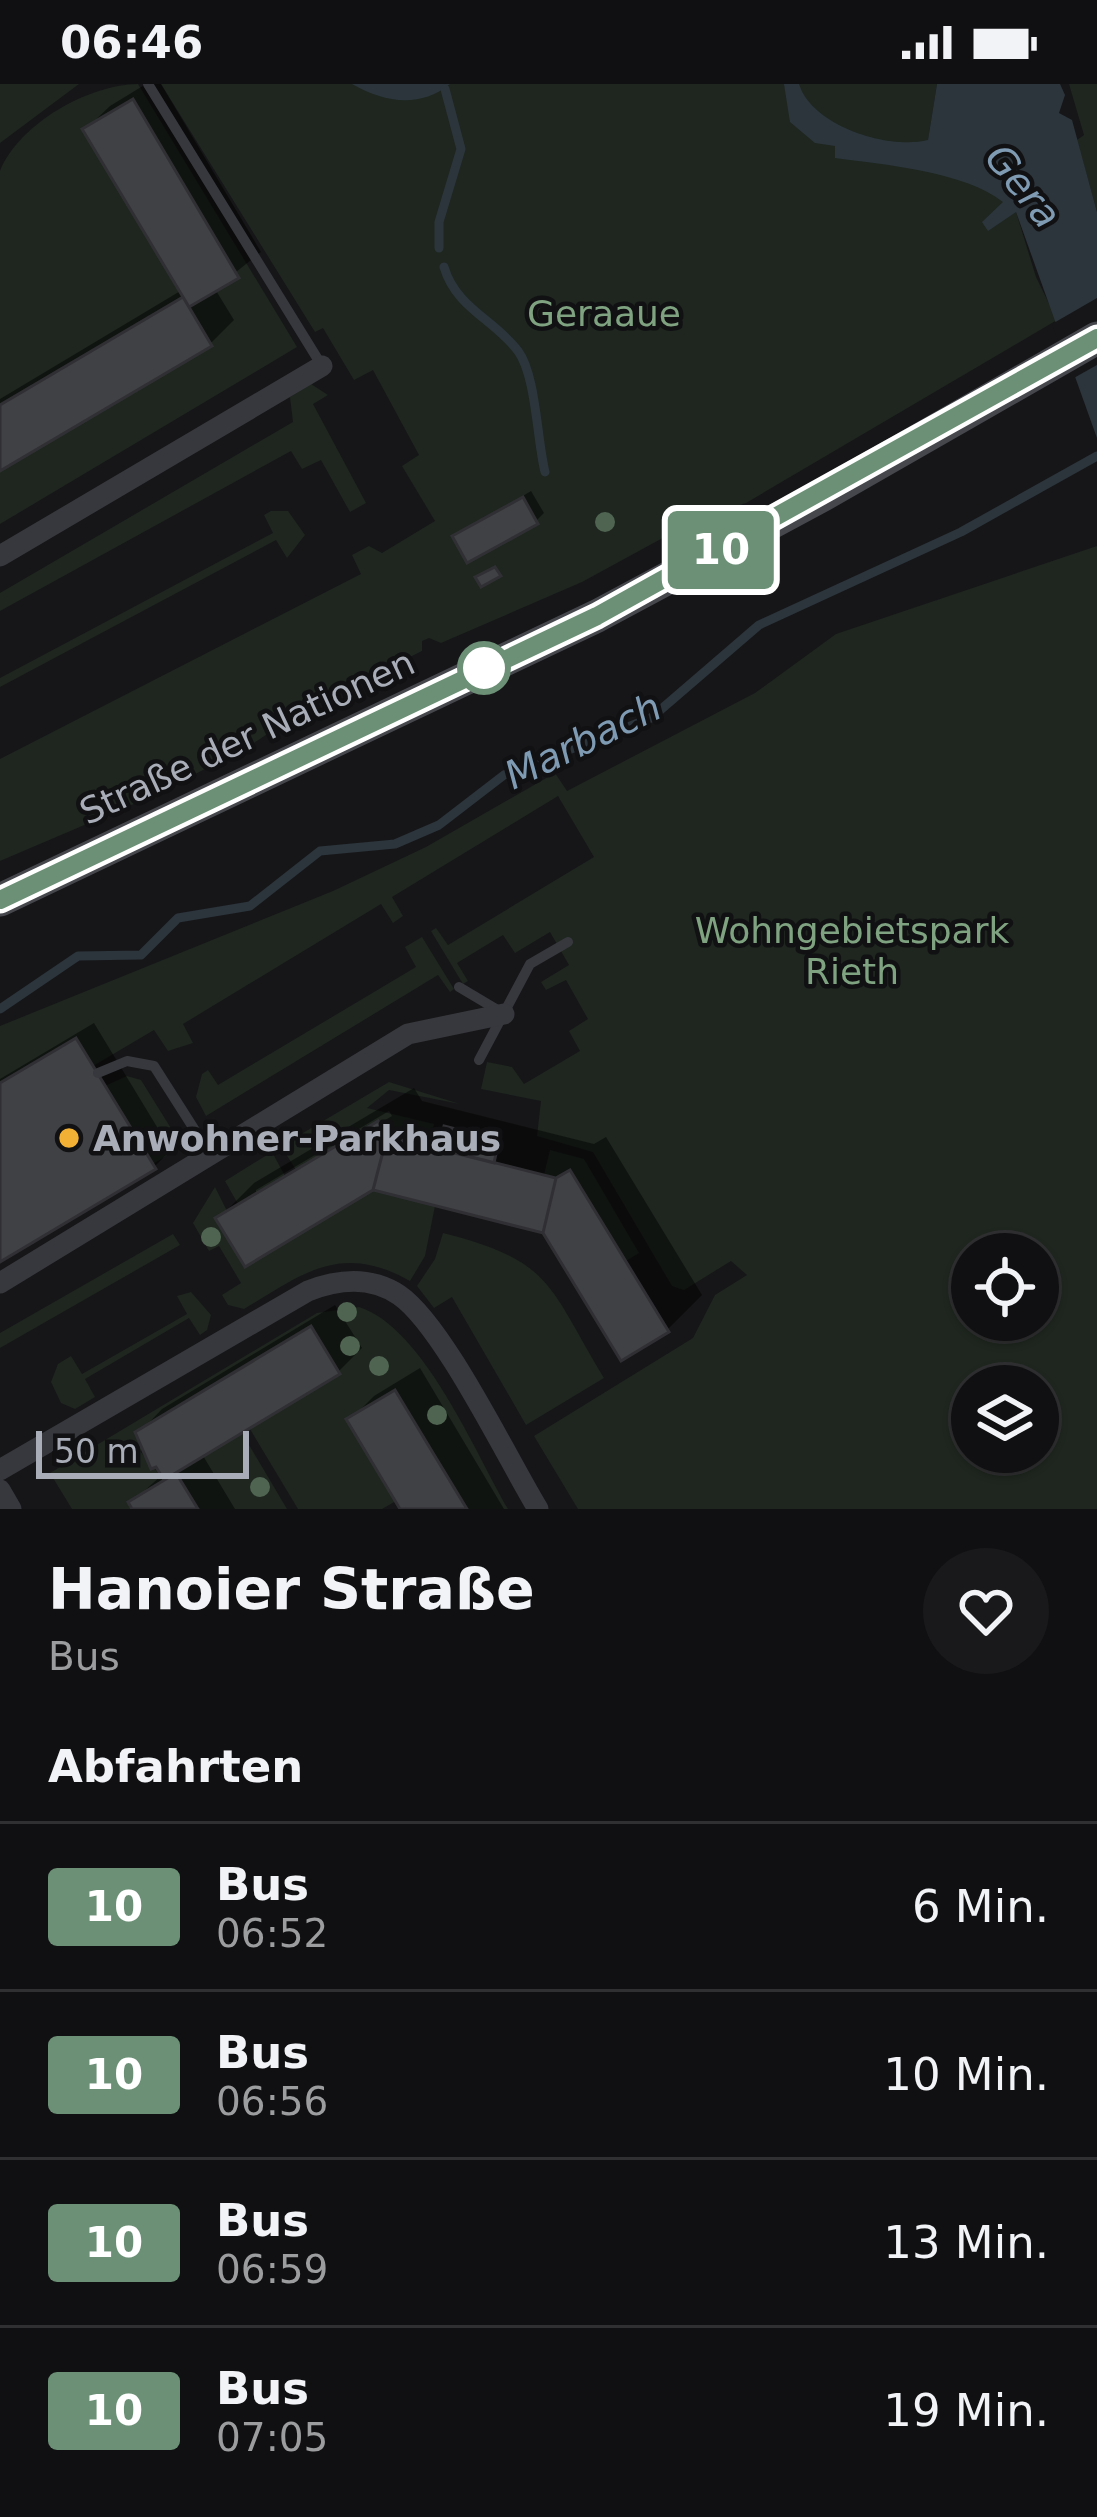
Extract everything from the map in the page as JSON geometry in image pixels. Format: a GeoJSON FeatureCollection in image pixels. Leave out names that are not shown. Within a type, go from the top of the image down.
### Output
{"type":"FeatureCollection","features":[{"type":"Feature","properties":{"kind":"main road","name":"Straße der Nationen"},"geometry":{"type":"LineString","coordinates":[[0,900],[597,616],[1097,338]]}},
{"type":"Feature","properties":{"kind":"street"},"geometry":{"type":"LineString","coordinates":[[0,556],[322,366]]}},
{"type":"Feature","properties":{"kind":"street"},"geometry":{"type":"LineString","coordinates":[[0,1283],[408,1034],[504,1014]]}},
{"type":"Feature","properties":{"kind":"street"},"geometry":{"type":"LineString","coordinates":[[0,1470],[308,1291],[360,1281],[392,1291],[424,1320],[538,1509]]}},
{"type":"Feature","properties":{"kind":"lane"},"geometry":{"type":"LineString","coordinates":[[148,84],[322,366]]}},
{"type":"Feature","properties":{"kind":"lane"},"geometry":{"type":"LineString","coordinates":[[479,1060],[530,964],[568,942]]}},
{"type":"Feature","properties":{"kind":"lane"},"geometry":{"type":"LineString","coordinates":[[459,987],[504,1014]]}},
{"type":"Feature","properties":{"kind":"lane"},"geometry":{"type":"LineString","coordinates":[[98,1073],[127,1060],[154,1066],[212,1156]]}},
{"type":"Feature","properties":{"kind":"green space"},"geometry":{"type":"Polygon","coordinates":[[[0,84],[79,84],[0,143],[0,84]]]}},
{"type":"Feature","properties":{"kind":"green space"},"geometry":{"type":"Polygon","coordinates":[[[138,84],[297,347],[0,524],[0,471],[211,347],[189,307],[239,278],[132,99],[83,129],[183,297],[0,405],[0,171],[23,137],[58,110],[98,91],[138,84]]]}},
{"type":"Feature","properties":{"kind":"green space","name":"Geraaue"},"geometry":{"type":"Polygon","coordinates":[[[161,84],[937,84],[928,141],[1016,212],[1036,277],[1057,320],[746,503],[692,522],[582,582],[441,643],[429,638],[422,641],[422,651],[300,712],[251,745],[157,794],[0,861],[0,759],[361,574],[352,555],[369,546],[382,553],[435,521],[402,466],[419,455],[373,370],[354,380],[323,328],[315,332],[161,84]]]}},
{"type":"Feature","properties":{"kind":"green space"},"geometry":{"type":"Polygon","coordinates":[[[1069,84],[1097,84],[1097,212],[1077,140],[1084,135],[1069,84]]]}},
{"type":"Feature","properties":{"kind":"green space"},"geometry":{"type":"Polygon","coordinates":[[[311,384],[328,395],[313,404],[366,503],[350,512],[321,460],[302,469],[291,451],[0,611],[0,593],[293,422],[290,397],[311,384]]]}},
{"type":"Feature","properties":{"kind":"green space"},"geometry":{"type":"Polygon","coordinates":[[[288,511],[305,535],[287,558],[276,540],[0,687],[0,678],[273,533],[264,515],[288,511]]]}},
{"type":"Feature","properties":{"kind":"green space","name":"Wohngebietspark Rieth"},"geometry":{"type":"Polygon","coordinates":[[[1097,546],[1097,1509],[578,1509],[534,1436],[693,1338],[715,1295],[747,1275],[731,1261],[684,1290],[672,1286],[593,1152],[537,1136],[541,1101],[481,1089],[487,1062],[512,1067],[524,1084],[580,1051],[569,1031],[588,1019],[566,980],[546,990],[541,982],[569,965],[550,932],[515,953],[503,935],[457,963],[468,981],[463,984],[431,931],[436,928],[448,945],[594,857],[558,796],[392,897],[403,916],[393,923],[381,904],[183,1024],[193,1043],[168,1051],[154,1030],[93,1066],[76,1038],[0,1083],[0,1026],[333,891],[426,847],[555,773],[567,791],[755,693],[836,634],[1097,546]]]}},
{"type":"Feature","properties":{"kind":"green space"},"geometry":{"type":"Polygon","coordinates":[[[422,937],[454,989],[450,992],[438,975],[206,1116],[196,1097],[202,1074],[208,1070],[218,1085],[416,967],[405,947],[422,937]]]}},
{"type":"Feature","properties":{"kind":"green space"},"geometry":{"type":"Polygon","coordinates":[[[127,1076],[141,1080],[182,1146],[153,1164],[105,1086],[127,1076]]]}},
{"type":"Feature","properties":{"kind":"green space"},"geometry":{"type":"Polygon","coordinates":[[[389,1082],[460,1104],[389,1090],[367,1108],[434,1124],[428,1146],[387,1136],[378,1121],[296,1170],[281,1146],[389,1082]]]}},
{"type":"Feature","properties":{"kind":"green space"},"geometry":{"type":"Polygon","coordinates":[[[550,1150],[584,1159],[639,1253],[626,1261],[571,1170],[556,1178],[544,1175],[550,1150]]]}},
{"type":"Feature","properties":{"kind":"green space"},"geometry":{"type":"Polygon","coordinates":[[[272,1152],[285,1176],[238,1204],[225,1181],[272,1152]]]}},
{"type":"Feature","properties":{"kind":"green space"},"geometry":{"type":"Polygon","coordinates":[[[215,1187],[227,1211],[216,1218],[245,1267],[373,1190],[435,1206],[425,1256],[410,1281],[386,1270],[343,1263],[305,1274],[244,1309],[228,1305],[222,1295],[241,1283],[219,1246],[209,1251],[193,1223],[215,1187]]]}},
{"type":"Feature","properties":{"kind":"green space"},"geometry":{"type":"Polygon","coordinates":[[[443,1233],[479,1243],[528,1267],[558,1299],[604,1378],[526,1425],[452,1297],[434,1308],[417,1286],[435,1259],[443,1233]]]}},
{"type":"Feature","properties":{"kind":"green space"},"geometry":{"type":"Polygon","coordinates":[[[173,1234],[180,1245],[0,1348],[0,1333],[173,1234]]]}},
{"type":"Feature","properties":{"kind":"green space"},"geometry":{"type":"Polygon","coordinates":[[[191,1292],[211,1315],[207,1330],[200,1335],[189,1318],[85,1379],[95,1397],[75,1409],[61,1403],[51,1382],[58,1364],[71,1356],[82,1374],[187,1314],[177,1296],[191,1292]]]}},
{"type":"Feature","properties":{"kind":"green space"},"geometry":{"type":"Polygon","coordinates":[[[359,1307],[382,1319],[426,1365],[508,1509],[467,1509],[395,1390],[347,1419],[396,1501],[382,1509],[298,1509],[250,1429],[340,1374],[311,1326],[136,1432],[144,1448],[140,1451],[164,1480],[128,1501],[132,1509],[72,1509],[50,1473],[317,1313],[359,1307]]]}},
{"type":"Feature","properties":{"kind":"green space"},"geometry":{"type":"Polygon","coordinates":[[[242,1433],[287,1509],[198,1509],[176,1473],[242,1433]]]}},
{"type":"Feature","properties":{"kind":"water"},"geometry":{"type":"Polygon","coordinates":[[[352,84],[450,84],[426,97],[401,100],[352,84]]]}},
{"type":"Feature","properties":{"kind":"water","name":"Gera"},"geometry":{"type":"Polygon","coordinates":[[[784,84],[799,84],[819,112],[853,132],[912,142],[928,140],[937,84],[1060,84],[1065,95],[1059,113],[1072,120],[1097,212],[1097,438],[1016,212],[988,231],[982,222],[1003,202],[987,192],[923,171],[835,158],[835,146],[815,143],[790,122],[784,84]]]}},
{"type":"Feature","properties":{"kind":"pier"},"geometry":{"type":"Polygon","coordinates":[[[1097,298],[1097,365],[1072,379],[1052,324],[1097,298]]]}},
{"type":"Feature","properties":{"kind":"building"},"geometry":{"type":"Polygon","coordinates":[[[133,99],[239,278],[189,307],[82,129],[133,99]]]}},
{"type":"Feature","properties":{"kind":"building"},"geometry":{"type":"Polygon","coordinates":[[[183,297],[212,346],[0,471],[0,405],[183,297]]]}},
{"type":"Feature","properties":{"kind":"building"},"geometry":{"type":"Polygon","coordinates":[[[523,497],[538,524],[467,563],[452,536],[523,497]]]}},
{"type":"Feature","properties":{"kind":"building"},"geometry":{"type":"Polygon","coordinates":[[[495,567],[501,576],[481,587],[475,577],[495,567]]]}},
{"type":"Feature","properties":{"kind":"building","name":"Anwohner-Parkhaus"},"geometry":{"type":"Polygon","coordinates":[[[76,1038],[156,1169],[0,1262],[0,1083],[76,1038]]]}},
{"type":"Feature","properties":{"kind":"building"},"geometry":{"type":"Polygon","coordinates":[[[378,1121],[387,1136],[373,1190],[245,1267],[215,1218],[378,1121]]]}},
{"type":"Feature","properties":{"kind":"building"},"geometry":{"type":"Polygon","coordinates":[[[444,1126],[499,1140],[494,1163],[438,1149],[444,1126]]]}},
{"type":"Feature","properties":{"kind":"building"},"geometry":{"type":"Polygon","coordinates":[[[387,1136],[556,1178],[543,1233],[373,1190],[387,1136]]]}},
{"type":"Feature","properties":{"kind":"building"},"geometry":{"type":"Polygon","coordinates":[[[570,1170],[669,1332],[621,1361],[543,1233],[556,1178],[570,1170]]]}},
{"type":"Feature","properties":{"kind":"building"},"geometry":{"type":"Polygon","coordinates":[[[311,1326],[340,1374],[164,1480],[156,1467],[151,1469],[135,1432],[311,1326]]]}},
{"type":"Feature","properties":{"kind":"building"},"geometry":{"type":"Polygon","coordinates":[[[395,1390],[467,1509],[400,1509],[346,1419],[395,1390]]]}},
{"type":"Feature","properties":{"kind":"building"},"geometry":{"type":"Polygon","coordinates":[[[176,1473],[198,1509],[132,1509],[128,1502],[176,1473]]]}},
{"type":"Feature","properties":{"kind":"waterway"},"geometry":{"type":"LineString","coordinates":[[439,248],[439,222],[461,149],[445,89]]}},
{"type":"Feature","properties":{"kind":"waterway"},"geometry":{"type":"LineString","coordinates":[[444,267],[457,293],[509,340],[524,362],[545,472]]}},
{"type":"Feature","properties":{"kind":"waterway","name":"Marbach"},"geometry":{"type":"LineString","coordinates":[[0,1009],[78,956],[141,955],[178,918],[250,906],[320,851],[395,844],[439,825],[504,775],[651,718],[759,625],[961,532],[1097,456]]}},
{"type":"Feature","properties":{"kind":"bus line","name":"10"},"geometry":{"type":"LineString","coordinates":[[0,900],[52,871],[681,573],[1097,338]]}},
{"type":"Feature","properties":{"kind":"place","name":"Anwohner-Parkhaus"},"geometry":{"type":"Point","coordinates":[69,1138]}}]}
